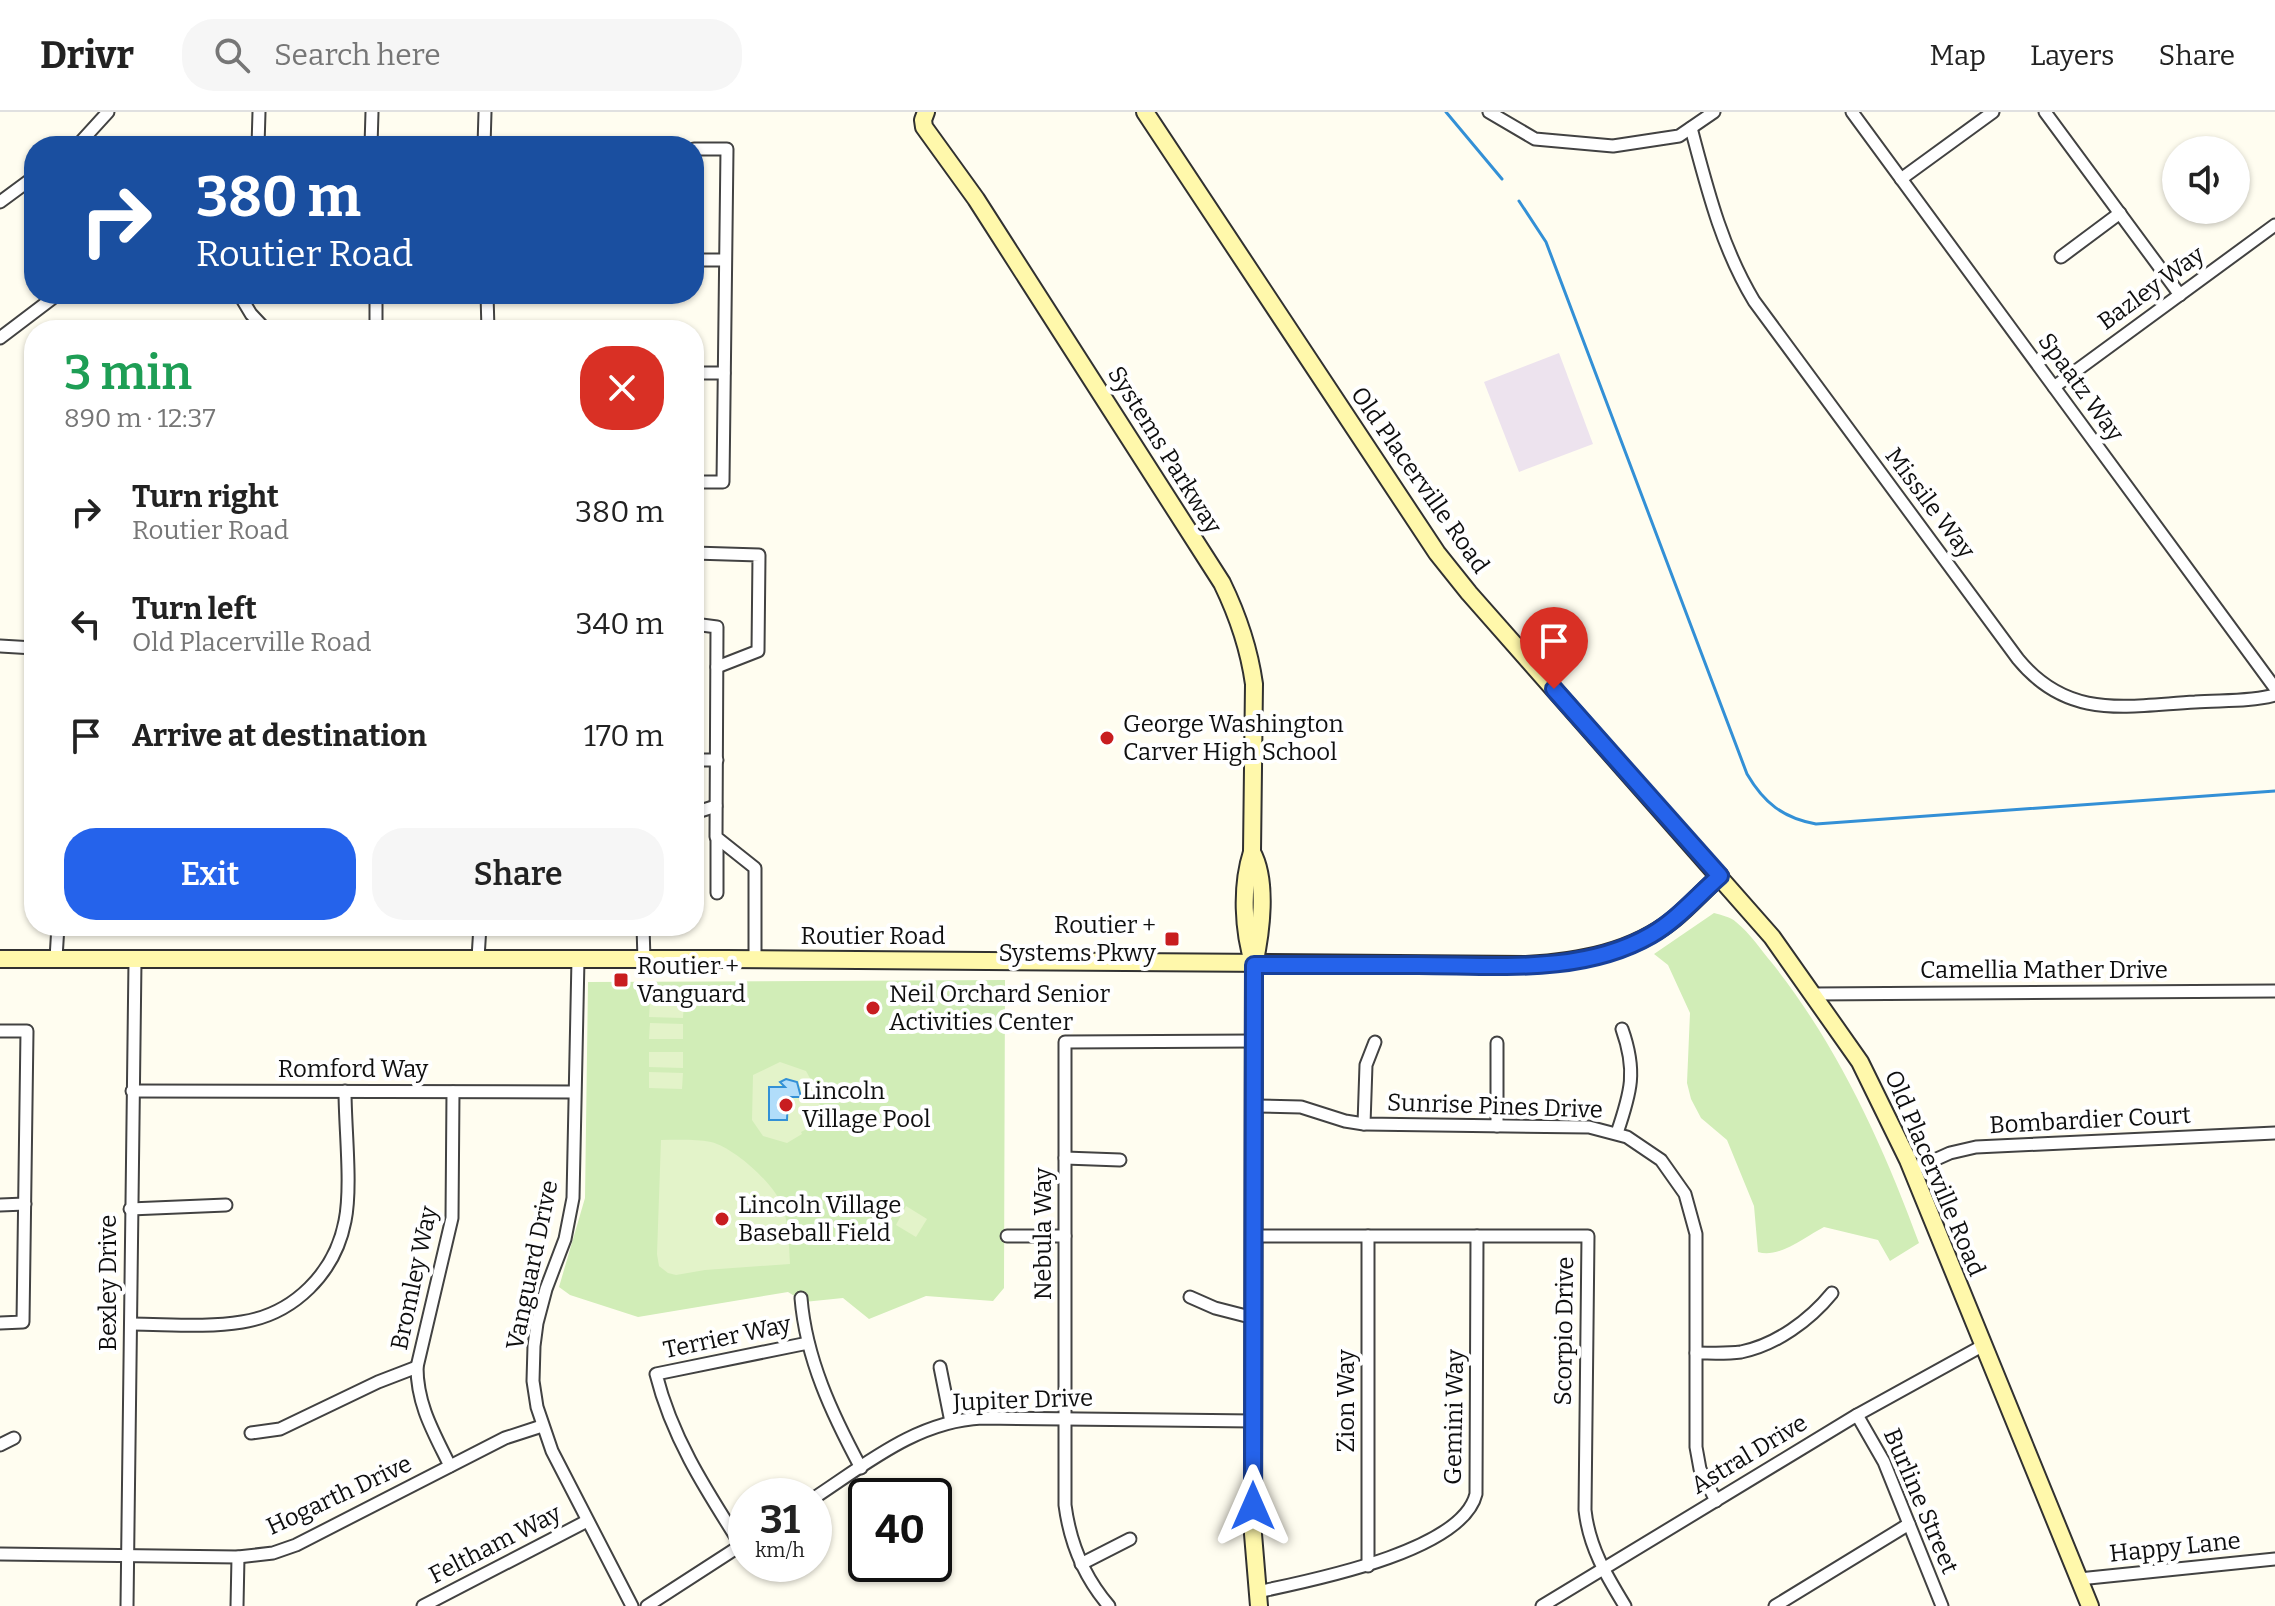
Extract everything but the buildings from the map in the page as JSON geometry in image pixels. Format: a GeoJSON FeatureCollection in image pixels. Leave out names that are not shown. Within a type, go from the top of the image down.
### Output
{"type":"FeatureCollection","features":[{"type":"Feature","properties":{"kind":"street"},"geometry":{"type":"LineString","coordinates":[[86,136],[108,112]]}},
{"type":"Feature","properties":{"kind":"street"},"geometry":{"type":"LineString","coordinates":[[258,136],[259,112]]}},
{"type":"Feature","properties":{"kind":"street"},"geometry":{"type":"LineString","coordinates":[[371,136],[372,112]]}},
{"type":"Feature","properties":{"kind":"street"},"geometry":{"type":"LineString","coordinates":[[484,136],[485,112]]}},
{"type":"Feature","properties":{"kind":"street","name":"Systems Parkway"},"geometry":{"type":"LineString","coordinates":[[926,112],[924,127],[976,199],[1222,583],[1238,617],[1250,659],[1254,684],[1252,852],[1247,869],[1246,940],[1254,965],[1253,1534],[1258,1599]]}},
{"type":"Feature","properties":{"kind":"street","name":"Old Placerville Road"},"geometry":{"type":"LineString","coordinates":[[1145,112],[1437,553],[1772,937],[1860,1062],[1912,1170],[2090,1606]]}},
{"type":"Feature","properties":{"kind":"street"},"geometry":{"type":"LineString","coordinates":[[1489,112],[1535,139],[1613,146],[1679,136],[1714,112]]}},
{"type":"Feature","properties":{"kind":"street","name":"Spaatz Way"},"geometry":{"type":"LineString","coordinates":[[1852,112],[2275,688]]}},
{"type":"Feature","properties":{"kind":"street"},"geometry":{"type":"LineString","coordinates":[[1901,179],[1993,112]]}},
{"type":"Feature","properties":{"kind":"street"},"geometry":{"type":"LineString","coordinates":[[2045,112],[2180,295]]}},
{"type":"Feature","properties":{"kind":"street","name":"Missile Way"},"geometry":{"type":"LineString","coordinates":[[1691,128],[1719,229],[1730,258],[1754,301],[2037,681],[2065,698],[2097,706],[2275,695]]}},
{"type":"Feature","properties":{"kind":"street"},"geometry":{"type":"LineString","coordinates":[[704,149],[727,149],[723,482],[704,482]]}},
{"type":"Feature","properties":{"kind":"street"},"geometry":{"type":"LineString","coordinates":[[0,202],[24,184]]}},
{"type":"Feature","properties":{"kind":"street"},"geometry":{"type":"LineString","coordinates":[[2061,257],[2120,213]]}},
{"type":"Feature","properties":{"kind":"street","name":"Bazley Way"},"geometry":{"type":"LineString","coordinates":[[2054,387],[2275,225]]}},
{"type":"Feature","properties":{"kind":"street"},"geometry":{"type":"LineString","coordinates":[[704,260],[725,260]]}},
{"type":"Feature","properties":{"kind":"street"},"geometry":{"type":"LineString","coordinates":[[0,338],[45,304]]}},
{"type":"Feature","properties":{"kind":"street"},"geometry":{"type":"LineString","coordinates":[[704,373],[724,373]]}},
{"type":"Feature","properties":{"kind":"street"},"geometry":{"type":"LineString","coordinates":[[704,553],[759,555],[758,651],[717,667]]}},
{"type":"Feature","properties":{"kind":"street"},"geometry":{"type":"LineString","coordinates":[[704,625],[717,627],[717,893]]}},
{"type":"Feature","properties":{"kind":"street"},"geometry":{"type":"LineString","coordinates":[[0,646],[24,647]]}},
{"type":"Feature","properties":{"kind":"street"},"geometry":{"type":"LineString","coordinates":[[704,760],[717,760]]}},
{"type":"Feature","properties":{"kind":"street"},"geometry":{"type":"LineString","coordinates":[[704,810],[716,806]]}},
{"type":"Feature","properties":{"kind":"street"},"geometry":{"type":"LineString","coordinates":[[717,838],[755,868],[755,960]]}},
{"type":"Feature","properties":{"kind":"street","name":"Routier Road"},"geometry":{"type":"LineString","coordinates":[[0,959],[478,958],[1526,965],[1583,959],[1625,947],[1652,935],[1720,876]]}},
{"type":"Feature","properties":{"kind":"street"},"geometry":{"type":"LineString","coordinates":[[56,958],[57,936]]}},
{"type":"Feature","properties":{"kind":"street"},"geometry":{"type":"LineString","coordinates":[[478,958],[479,936]]}},
{"type":"Feature","properties":{"kind":"street"},"geometry":{"type":"LineString","coordinates":[[643,936],[644,960]]}},
{"type":"Feature","properties":{"kind":"street","name":"Vanguard Drive"},"geometry":{"type":"LineString","coordinates":[[578,959],[574,1185],[562,1249],[542,1302],[534,1346],[533,1381],[542,1426],[552,1451],[632,1606]]}},
{"type":"Feature","properties":{"kind":"street","name":"Bexley Drive"},"geometry":{"type":"LineString","coordinates":[[127,1606],[135,961]]}},
{"type":"Feature","properties":{"kind":"street","name":"Camellia Mather Drive"},"geometry":{"type":"LineString","coordinates":[[1814,994],[2275,991]]}},
{"type":"Feature","properties":{"kind":"street"},"geometry":{"type":"LineString","coordinates":[[1617,1133],[1632,1076],[1629,1049],[1622,1029]]}},
{"type":"Feature","properties":{"kind":"street"},"geometry":{"type":"LineString","coordinates":[[0,1031],[27,1031],[23,1322],[0,1323]]}},
{"type":"Feature","properties":{"kind":"street","name":"Nebula Way"},"geometry":{"type":"LineString","coordinates":[[1109,1606],[1081,1564],[1072,1541],[1065,1505],[1065,1042],[1254,1041]]}},
{"type":"Feature","properties":{"kind":"street"},"geometry":{"type":"LineString","coordinates":[[1364,1124],[1366,1065],[1375,1042]]}},
{"type":"Feature","properties":{"kind":"street"},"geometry":{"type":"LineString","coordinates":[[1497,1043],[1497,1126]]}},
{"type":"Feature","properties":{"kind":"street","name":"Romford Way"},"geometry":{"type":"LineString","coordinates":[[132,1091],[574,1092]]}},
{"type":"Feature","properties":{"kind":"street"},"geometry":{"type":"LineString","coordinates":[[131,1324],[246,1322],[286,1307],[311,1287],[331,1261],[345,1221],[345,1091]]}},
{"type":"Feature","properties":{"kind":"street","name":"Bromley Way"},"geometry":{"type":"LineString","coordinates":[[450,1466],[422,1408],[417,1367],[452,1218],[453,1092]]}},
{"type":"Feature","properties":{"kind":"street","name":"Sunrise Pines Drive"},"geometry":{"type":"LineString","coordinates":[[1255,1106],[1301,1107],[1364,1124],[1589,1127],[1617,1133],[1645,1147],[1661,1160],[1689,1204],[1697,1244],[1696,1447],[1700,1469],[1716,1501]]}},
{"type":"Feature","properties":{"kind":"street","name":"Bombardier Court"},"geometry":{"type":"LineString","coordinates":[[1912,1170],[1950,1153],[1976,1147],[2275,1133]]}},
{"type":"Feature","properties":{"kind":"street"},"geometry":{"type":"LineString","coordinates":[[1065,1158],[1120,1160]]}},
{"type":"Feature","properties":{"kind":"street"},"geometry":{"type":"LineString","coordinates":[[0,1205],[25,1204]]}},
{"type":"Feature","properties":{"kind":"street"},"geometry":{"type":"LineString","coordinates":[[130,1209],[226,1205]]}},
{"type":"Feature","properties":{"kind":"street"},"geometry":{"type":"LineString","coordinates":[[1007,1236],[1065,1236]]}},
{"type":"Feature","properties":{"kind":"street","name":"Scorpio Drive"},"geometry":{"type":"LineString","coordinates":[[1254,1236],[1588,1236],[1585,1510],[1588,1534],[1603,1569],[1625,1606]]}},
{"type":"Feature","properties":{"kind":"street","name":"Zion Way"},"geometry":{"type":"LineString","coordinates":[[1368,1236],[1368,1566]]}},
{"type":"Feature","properties":{"kind":"street","name":"Gemini Way"},"geometry":{"type":"LineString","coordinates":[[1258,1599],[1368,1566],[1432,1538],[1460,1520],[1473,1504],[1476,1494],[1477,1236]]}},
{"type":"Feature","properties":{"kind":"street"},"geometry":{"type":"LineString","coordinates":[[1696,1353],[1733,1353],[1762,1345],[1805,1320],[1832,1293]]}},
{"type":"Feature","properties":{"kind":"street"},"geometry":{"type":"LineString","coordinates":[[1190,1297],[1215,1308],[1254,1318]]}},
{"type":"Feature","properties":{"kind":"street"},"geometry":{"type":"LineString","coordinates":[[801,1298],[808,1343],[837,1422],[861,1468]]}},
{"type":"Feature","properties":{"kind":"street","name":"Terrier Way"},"geometry":{"type":"LineString","coordinates":[[728,1520],[685,1454],[668,1417],[656,1374],[808,1343]]}},
{"type":"Feature","properties":{"kind":"street","name":"Astral Drive"},"geometry":{"type":"LineString","coordinates":[[1542,1606],[1857,1415],[1982,1346]]}},
{"type":"Feature","properties":{"kind":"street"},"geometry":{"type":"LineString","coordinates":[[251,1433],[280,1429],[378,1382],[417,1367]]}},
{"type":"Feature","properties":{"kind":"street"},"geometry":{"type":"LineString","coordinates":[[940,1367],[951,1422]]}},
{"type":"Feature","properties":{"kind":"street","name":"Burline Street"},"geometry":{"type":"LineString","coordinates":[[1857,1415],[1879,1451],[1942,1606]]}},
{"type":"Feature","properties":{"kind":"street","name":"Jupiter Drive"},"geometry":{"type":"LineString","coordinates":[[832,1487],[919,1432],[951,1422],[982,1418],[1254,1421]]}},
{"type":"Feature","properties":{"kind":"street","name":"Hogarth Drive"},"geometry":{"type":"LineString","coordinates":[[0,1554],[261,1555],[296,1545],[515,1433],[542,1426]]}},
{"type":"Feature","properties":{"kind":"street"},"geometry":{"type":"LineString","coordinates":[[0,1445],[14,1438]]}},
{"type":"Feature","properties":{"kind":"street","name":"Feltham Way"},"geometry":{"type":"LineString","coordinates":[[423,1606],[587,1521]]}},
{"type":"Feature","properties":{"kind":"street"},"geometry":{"type":"LineString","coordinates":[[1775,1606],[1909,1524]]}},
{"type":"Feature","properties":{"kind":"street"},"geometry":{"type":"LineString","coordinates":[[1081,1564],[1130,1539]]}},
{"type":"Feature","properties":{"kind":"street"},"geometry":{"type":"LineString","coordinates":[[647,1606],[728,1554]]}},
{"type":"Feature","properties":{"kind":"street"},"geometry":{"type":"LineString","coordinates":[[237,1606],[238,1557]]}},
{"type":"Feature","properties":{"kind":"street","name":"Happy Lane"},"geometry":{"type":"LineString","coordinates":[[2079,1579],[2275,1559]]}},
{"type":"Feature","properties":{"kind":"shaded area"},"geometry":{"type":"Polygon","coordinates":[[[1559,353],[1593,444],[1519,472],[1484,382],[1559,353]]]}},
{"type":"Feature","properties":{"kind":"green space"},"geometry":{"type":"Polygon","coordinates":[[[1714,913],[1741,926],[1772,963],[1818,1028],[1857,1097],[1919,1243],[1890,1261],[1878,1240],[1824,1227],[1783,1250],[1758,1252],[1754,1206],[1727,1140],[1701,1118],[1691,1099],[1687,1083],[1690,1013],[1668,965],[1654,954],[1714,913]]]}},
{"type":"Feature","properties":{"kind":"green space"},"geometry":{"type":"Polygon","coordinates":[[[1005,980],[1004,1288],[993,1301],[926,1296],[869,1319],[843,1298],[804,1302],[788,1292],[638,1317],[570,1295],[559,1287],[585,1198],[588,982],[1005,980]]]}},
{"type":"Feature","properties":{"kind":"green space"},"geometry":{"type":"Polygon","coordinates":[[[650,1002],[684,1003],[683,1018],[649,1017],[650,1002]]]}},
{"type":"Feature","properties":{"kind":"green space"},"geometry":{"type":"Polygon","coordinates":[[[650,1023],[683,1024],[683,1039],[649,1039],[650,1023]]]}},
{"type":"Feature","properties":{"kind":"green space"},"geometry":{"type":"Polygon","coordinates":[[[649,1052],[683,1052],[683,1068],[649,1067],[649,1052]]]}},
{"type":"Feature","properties":{"kind":"green space","name":"Lincoln Village Pool"},"geometry":{"type":"Polygon","coordinates":[[[780,1062],[806,1071],[823,1109],[819,1113],[822,1121],[787,1143],[763,1136],[752,1120],[753,1075],[780,1062]]]}},
{"type":"Feature","properties":{"kind":"green space"},"geometry":{"type":"Polygon","coordinates":[[[649,1072],[683,1073],[682,1089],[649,1088],[649,1072]]]}},
{"type":"Feature","properties":{"kind":"green space","name":"Lincoln Village Baseball Field"},"geometry":{"type":"Polygon","coordinates":[[[661,1140],[711,1142],[731,1152],[753,1169],[772,1189],[783,1208],[790,1264],[676,1275],[659,1266],[661,1140]]]}},
{"type":"Feature","properties":{"kind":"green space"},"geometry":{"type":"Polygon","coordinates":[[[906,1206],[927,1219],[916,1237],[896,1225],[906,1206]]]}},
{"type":"Feature","properties":{"kind":"water"},"geometry":{"type":"Polygon","coordinates":[[[786,1079],[797,1082],[801,1097],[788,1097],[787,1120],[769,1120],[769,1087],[785,1087],[780,1082],[786,1079]]]}},
{"type":"Feature","properties":{"kind":"waterway"},"geometry":{"type":"LineString","coordinates":[[1446,112],[1502,179]]}},
{"type":"Feature","properties":{"kind":"waterway"},"geometry":{"type":"LineString","coordinates":[[1519,201],[1546,242],[1747,774],[1760,793],[1776,808],[1794,818],[1816,824],[2275,791]]}},
{"type":"Feature","properties":{"kind":"place","name":"George Washington Carver High School"},"geometry":{"type":"Point","coordinates":[1107,738]}},
{"type":"Feature","properties":{"kind":"place","name":"Routier + Systems Pkwy"},"geometry":{"type":"Point","coordinates":[1172,939]}},
{"type":"Feature","properties":{"kind":"place","name":"Routier + Vanguard"},"geometry":{"type":"Point","coordinates":[621,980]}},
{"type":"Feature","properties":{"kind":"place","name":"Neil Orchard Senior Activities Center"},"geometry":{"type":"Point","coordinates":[873,1008]}},
{"type":"Feature","properties":{"kind":"place","name":"Lincoln Village Pool"},"geometry":{"type":"Point","coordinates":[786,1105]}},
{"type":"Feature","properties":{"kind":"place","name":"Lincoln Village Baseball Field"},"geometry":{"type":"Point","coordinates":[722,1219]}},
{"type":"Feature","properties":{"kind":"route"},"geometry":{"type":"LineString","coordinates":[[1253,1506],[1254,965],[1526,965],[1583,959],[1625,947],[1652,935],[1720,876],[1554,689]]}}]}
